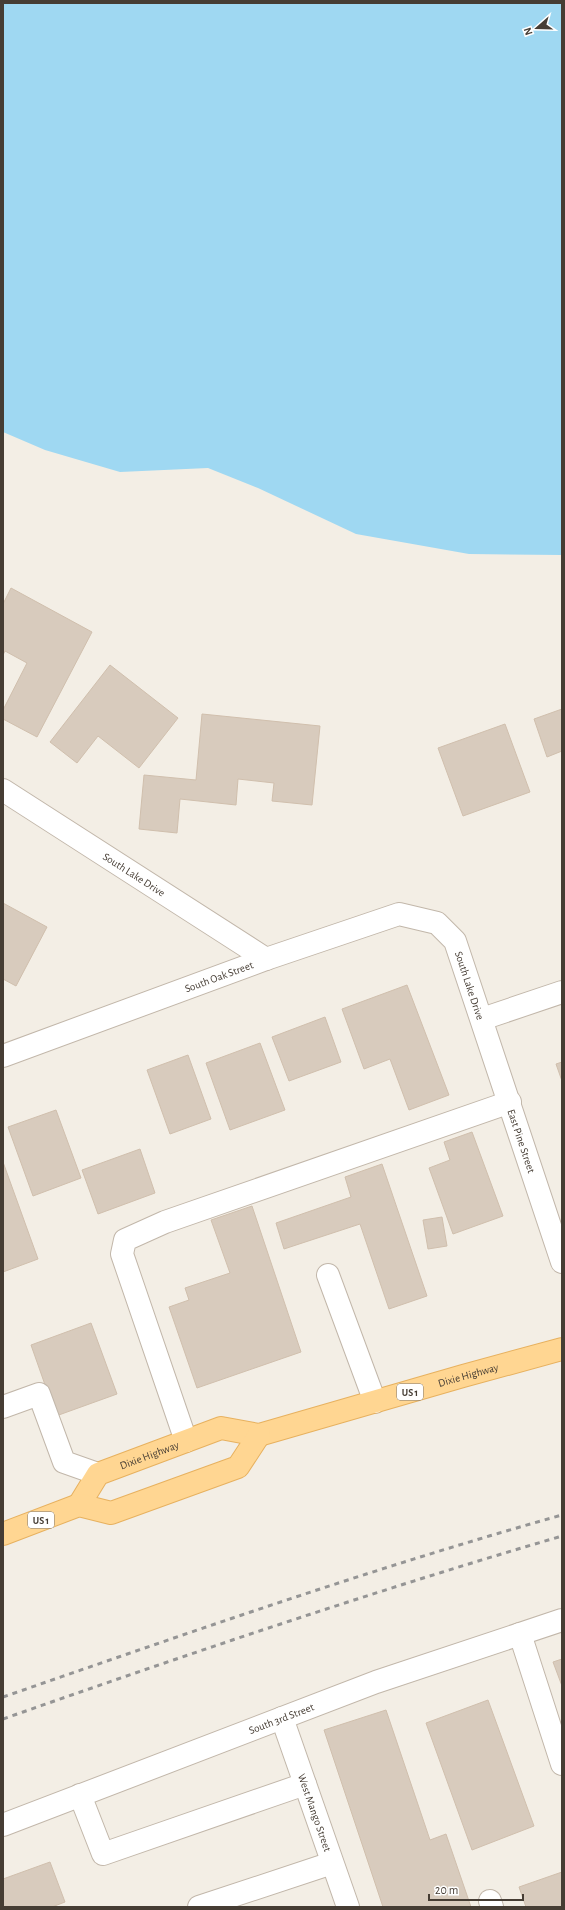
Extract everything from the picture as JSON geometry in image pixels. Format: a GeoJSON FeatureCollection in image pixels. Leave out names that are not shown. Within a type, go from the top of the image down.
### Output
{"type":"FeatureCollection","features":[{"type":"Feature","properties":{"kind":"main road","name":"Dixie Highway"},"geometry":{"type":"LineString","coordinates":[[98,1474],[221,1428],[259,1435],[463,1376],[562,1350]]}},
{"type":"Feature","properties":{"kind":"main road"},"geometry":{"type":"LineString","coordinates":[[98,1474],[80,1505],[111,1513],[238,1467],[259,1435]]}},
{"type":"Feature","properties":{"kind":"main road","name":"US 1"},"geometry":{"type":"LineString","coordinates":[[4,1529],[80,1505]]}},
{"type":"Feature","properties":{"kind":"street","name":"South Lake Drive"},"geometry":{"type":"LineString","coordinates":[[3,790],[266,958]]}},
{"type":"Feature","properties":{"kind":"street","name":"South Oak Street"},"geometry":{"type":"LineString","coordinates":[[3,1056],[266,958],[399,914],[437,923]]}},
{"type":"Feature","properties":{"kind":"street","name":"South Lake Drive"},"geometry":{"type":"LineString","coordinates":[[437,923],[455,941],[482,1019],[562,992]]}},
{"type":"Feature","properties":{"kind":"street","name":"East Pine Street"},"geometry":{"type":"LineString","coordinates":[[482,1019],[562,1262]]}},
{"type":"Feature","properties":{"kind":"street"},"geometry":{"type":"LineString","coordinates":[[186,1440],[122,1254],[125,1240],[165,1222],[510,1102]]}},
{"type":"Feature","properties":{"kind":"street"},"geometry":{"type":"LineString","coordinates":[[328,1275],[375,1402]]}},
{"type":"Feature","properties":{"kind":"street"},"geometry":{"type":"LineString","coordinates":[[3,1407],[39,1394],[64,1462],[98,1474]]}},
{"type":"Feature","properties":{"kind":"street","name":"South 3rd Street"},"geometry":{"type":"LineString","coordinates":[[3,1825],[376,1682],[562,1620]]}},
{"type":"Feature","properties":{"kind":"street"},"geometry":{"type":"LineString","coordinates":[[520,1634],[562,1764]]}},
{"type":"Feature","properties":{"kind":"street","name":"West Mango Street"},"geometry":{"type":"LineString","coordinates":[[282,1718],[348,1907]]}},
{"type":"Feature","properties":{"kind":"street"},"geometry":{"type":"LineString","coordinates":[[80,1795],[103,1854],[305,1784]]}},
{"type":"Feature","properties":{"kind":"street"},"geometry":{"type":"LineString","coordinates":[[199,1907],[332,1863]]}},
{"type":"Feature","properties":{"kind":"water"},"geometry":{"type":"Polygon","coordinates":[[[3,3],[562,3],[562,555],[469,554],[356,534],[258,488],[208,468],[120,472],[45,450],[3,432],[3,3]]]}},
{"type":"Feature","properties":{"kind":"building"},"geometry":{"type":"Polygon","coordinates":[[[11,588],[92,632],[37,737],[3,719],[3,710],[27,663],[5,651],[3,655],[3,604],[11,588]]]}},
{"type":"Feature","properties":{"kind":"building"},"geometry":{"type":"Polygon","coordinates":[[[110,665],[178,718],[139,768],[98,736],[77,763],[50,742],[110,665]]]}},
{"type":"Feature","properties":{"kind":"building"},"geometry":{"type":"Polygon","coordinates":[[[562,709],[562,751],[547,757],[534,719],[562,709]]]}},
{"type":"Feature","properties":{"kind":"building"},"geometry":{"type":"Polygon","coordinates":[[[202,714],[320,726],[312,805],[272,801],[274,783],[238,779],[236,805],[180,799],[177,833],[139,829],[144,775],[196,780],[202,714]]]}},
{"type":"Feature","properties":{"kind":"building"},"geometry":{"type":"Polygon","coordinates":[[[505,724],[530,792],[463,816],[438,748],[505,724]]]}},
{"type":"Feature","properties":{"kind":"building"},"geometry":{"type":"Polygon","coordinates":[[[3,903],[47,927],[16,986],[3,979],[3,903]]]}},
{"type":"Feature","properties":{"kind":"building"},"geometry":{"type":"Polygon","coordinates":[[[407,985],[449,1095],[409,1110],[390,1059],[364,1069],[342,1009],[407,985]]]}},
{"type":"Feature","properties":{"kind":"building"},"geometry":{"type":"Polygon","coordinates":[[[325,1017],[341,1062],[289,1081],[272,1037],[325,1017]]]}},
{"type":"Feature","properties":{"kind":"building"},"geometry":{"type":"Polygon","coordinates":[[[260,1043],[285,1110],[230,1130],[206,1063],[260,1043]]]}},
{"type":"Feature","properties":{"kind":"building"},"geometry":{"type":"Polygon","coordinates":[[[188,1055],[211,1119],[170,1134],[147,1070],[188,1055]]]}},
{"type":"Feature","properties":{"kind":"building"},"geometry":{"type":"Polygon","coordinates":[[[562,1062],[562,1081],[556,1064],[562,1062]]]}},
{"type":"Feature","properties":{"kind":"building"},"geometry":{"type":"Polygon","coordinates":[[[56,1110],[81,1178],[33,1196],[8,1127],[56,1110]]]}},
{"type":"Feature","properties":{"kind":"building"},"geometry":{"type":"Polygon","coordinates":[[[472,1132],[503,1216],[453,1234],[429,1168],[450,1160],[444,1142],[472,1132]]]}},
{"type":"Feature","properties":{"kind":"building"},"geometry":{"type":"Polygon","coordinates":[[[140,1149],[155,1193],[98,1214],[82,1170],[140,1149]]]}},
{"type":"Feature","properties":{"kind":"building"},"geometry":{"type":"Polygon","coordinates":[[[3,1162],[38,1259],[3,1272],[3,1162]]]}},
{"type":"Feature","properties":{"kind":"building"},"geometry":{"type":"Polygon","coordinates":[[[382,1164],[427,1296],[389,1309],[360,1224],[284,1249],[276,1223],[351,1197],[345,1177],[382,1164]]]}},
{"type":"Feature","properties":{"kind":"building"},"geometry":{"type":"Polygon","coordinates":[[[252,1206],[301,1352],[197,1388],[169,1307],[189,1300],[185,1288],[230,1273],[211,1220],[252,1206]]]}},
{"type":"Feature","properties":{"kind":"building"},"geometry":{"type":"Polygon","coordinates":[[[442,1217],[447,1246],[428,1249],[423,1220],[442,1217]]]}},
{"type":"Feature","properties":{"kind":"building"},"geometry":{"type":"Polygon","coordinates":[[[91,1323],[117,1394],[56,1416],[31,1345],[91,1323]]]}},
{"type":"Feature","properties":{"kind":"building"},"geometry":{"type":"Polygon","coordinates":[[[562,1659],[562,1686],[553,1662],[562,1659]]]}},
{"type":"Feature","properties":{"kind":"building"},"geometry":{"type":"Polygon","coordinates":[[[488,1700],[534,1826],[472,1850],[426,1723],[488,1700]]]}},
{"type":"Feature","properties":{"kind":"building"},"geometry":{"type":"Polygon","coordinates":[[[386,1710],[430,1840],[446,1834],[471,1907],[383,1907],[324,1730],[386,1710]]]}},
{"type":"Feature","properties":{"kind":"building"},"geometry":{"type":"Polygon","coordinates":[[[50,1862],[65,1902],[52,1907],[3,1907],[3,1879],[50,1862]]]}},
{"type":"Feature","properties":{"kind":"building"},"geometry":{"type":"Polygon","coordinates":[[[562,1872],[562,1907],[526,1907],[519,1887],[562,1872]]]}},
{"type":"Feature","properties":{"kind":"railway"},"geometry":{"type":"LineString","coordinates":[[3,1697],[211,1625],[351,1579],[491,1535],[562,1515]]}},
{"type":"Feature","properties":{"kind":"railway"},"geometry":{"type":"LineString","coordinates":[[3,1719],[281,1624],[562,1536]]}}]}
